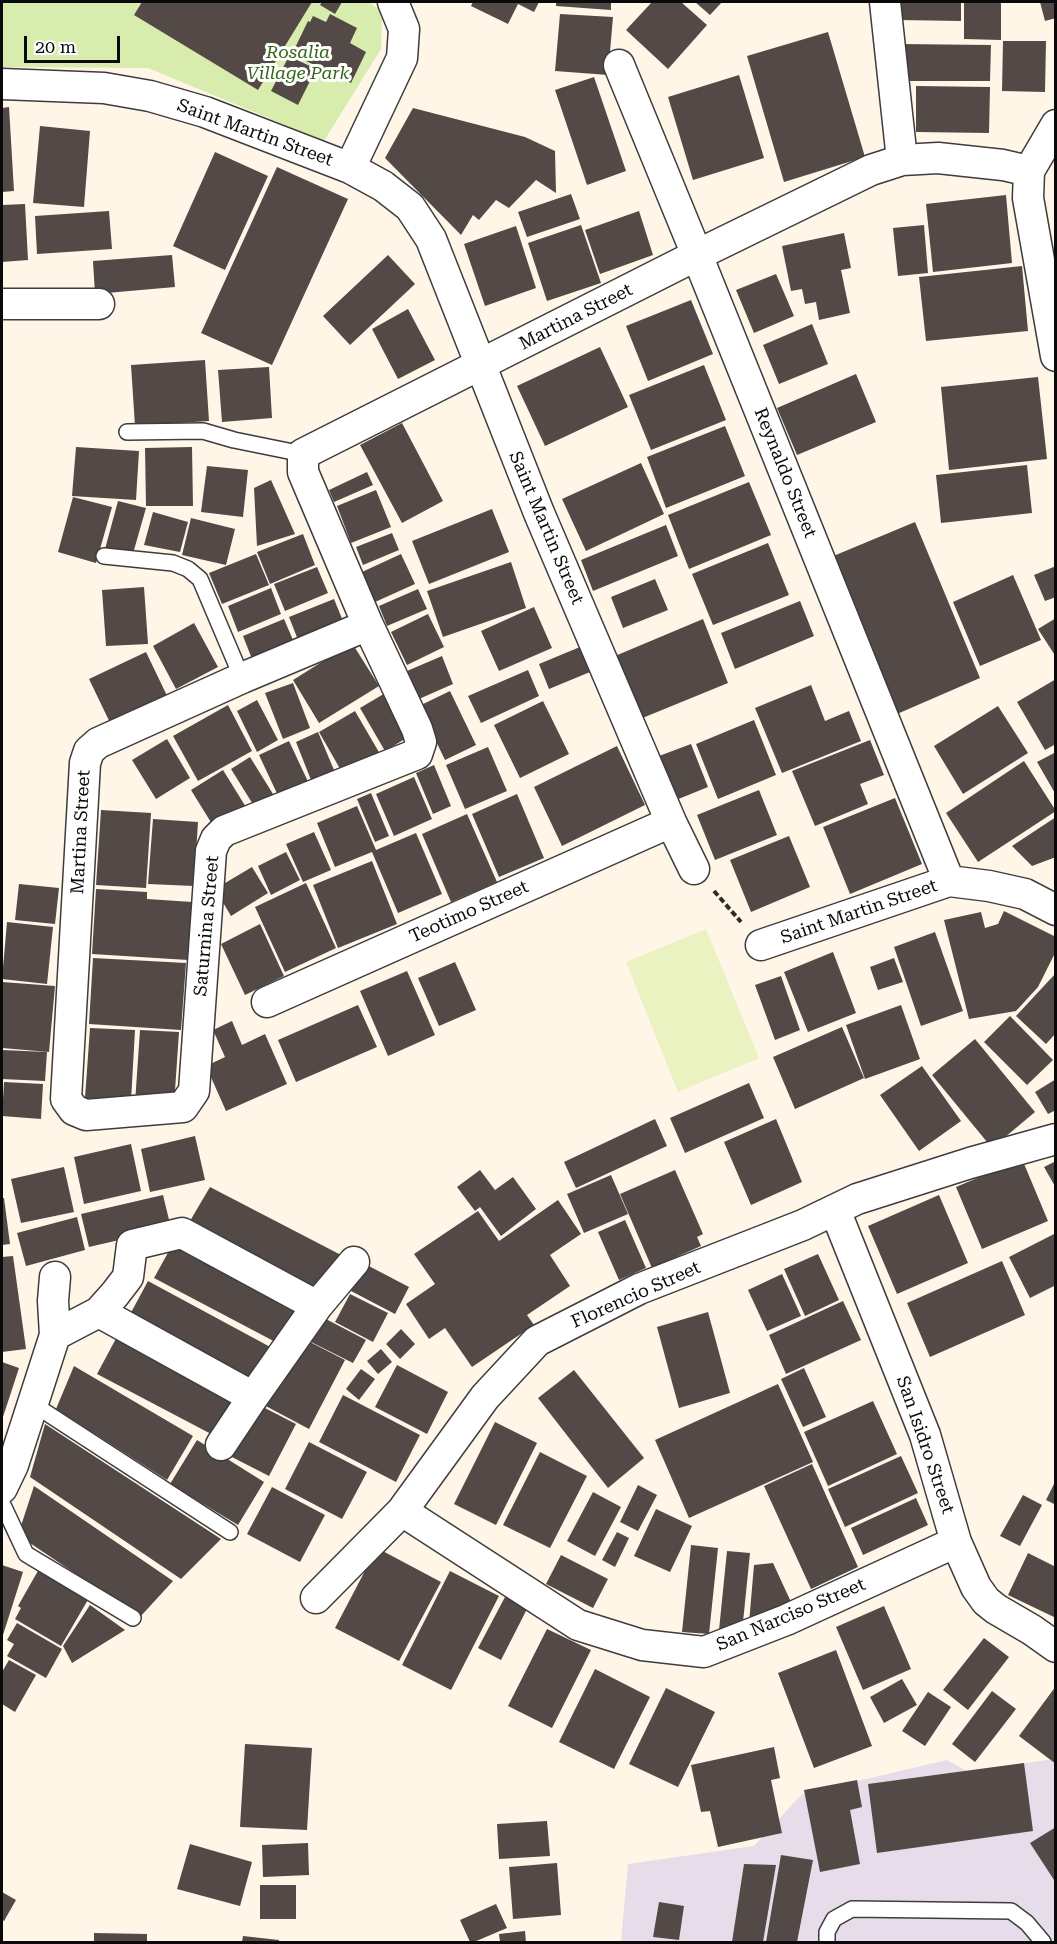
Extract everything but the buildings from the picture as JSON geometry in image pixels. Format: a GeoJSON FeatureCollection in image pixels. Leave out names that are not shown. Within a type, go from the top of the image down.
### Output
{"type":"FeatureCollection","features":[{"type":"Feature","properties":{"kind":"street"},"geometry":{"type":"LineString","coordinates":[[350,168],[402,58],[404,29],[393,2]]}},
{"type":"Feature","properties":{"kind":"street"},"geometry":{"type":"LineString","coordinates":[[885,2],[902,160]]}},
{"type":"Feature","properties":{"kind":"street","name":"Reynaldo Street"},"geometry":{"type":"LineString","coordinates":[[619,65],[949,881]]}},
{"type":"Feature","properties":{"kind":"street","name":"Saint Martin Street"},"geometry":{"type":"LineString","coordinates":[[2,84],[104,88],[150,96],[205,112],[350,168],[383,186],[410,207],[431,239],[539,513],[671,822],[694,869]]}},
{"type":"Feature","properties":{"kind":"street"},"geometry":{"type":"LineString","coordinates":[[1056,125],[1029,171],[1028,198],[1056,356]]}},
{"type":"Feature","properties":{"kind":"street","name":"Martina Street"},"geometry":{"type":"LineString","coordinates":[[303,454],[870,170],[902,160],[938,158],[1003,165],[1029,171]]}},
{"type":"Feature","properties":{"kind":"street"},"geometry":{"type":"LineString","coordinates":[[2,304],[99,304]]}},
{"type":"Feature","properties":{"kind":"street"},"geometry":{"type":"LineString","coordinates":[[303,454],[303,472],[368,625]]}},
{"type":"Feature","properties":{"kind":"street","name":"Martina Street"},"geometry":{"type":"LineString","coordinates":[[190,1099],[183,1107],[86,1115],[74,1110],[66,1099],[85,763],[89,751],[98,743],[242,678],[368,625]]}},
{"type":"Feature","properties":{"kind":"street","name":"Saturnina Street"},"geometry":{"type":"LineString","coordinates":[[190,1099],[194,1091],[211,851],[216,839],[224,831],[417,754],[421,742],[417,729],[368,625]]}},
{"type":"Feature","properties":{"kind":"street","name":"Teotimo Street"},"geometry":{"type":"LineString","coordinates":[[267,1002],[671,822]]}},
{"type":"Feature","properties":{"kind":"street","name":"Saint Martin Street"},"geometry":{"type":"LineString","coordinates":[[761,945],[949,881],[989,886],[1025,894],[1056,910]]}},
{"type":"Feature","properties":{"kind":"street","name":"Florencio Street"},"geometry":{"type":"LineString","coordinates":[[316,1598],[402,1511],[485,1397],[537,1341],[639,1289],[803,1224],[857,1199],[970,1163],[1056,1139]]}},
{"type":"Feature","properties":{"kind":"street","name":"San Isidro Street"},"geometry":{"type":"LineString","coordinates":[[835,1210],[925,1435],[957,1542],[976,1587],[986,1601],[1056,1647]]}},
{"type":"Feature","properties":{"kind":"street"},"geometry":{"type":"LineString","coordinates":[[56,1335],[99,1312],[128,1276],[132,1245],[182,1233],[317,1306]]}},
{"type":"Feature","properties":{"kind":"street"},"geometry":{"type":"LineString","coordinates":[[221,1445],[317,1306],[354,1263]]}},
{"type":"Feature","properties":{"kind":"street"},"geometry":{"type":"LineString","coordinates":[[2,1488],[13,1465],[56,1335],[53,1301],[55,1277]]}},
{"type":"Feature","properties":{"kind":"street"},"geometry":{"type":"LineString","coordinates":[[99,1312],[252,1397]]}},
{"type":"Feature","properties":{"kind":"street","name":"San Narciso Street"},"geometry":{"type":"LineString","coordinates":[[402,1511],[578,1625],[642,1646],[704,1652],[786,1620],[957,1542]]}},
{"type":"Feature","properties":{"kind":"lane"},"geometry":{"type":"LineString","coordinates":[[127,432],[203,431],[234,440],[303,454]]}},
{"type":"Feature","properties":{"kind":"lane"},"geometry":{"type":"LineString","coordinates":[[104,556],[173,563],[188,569],[200,579],[242,678]]}},
{"type":"Feature","properties":{"kind":"lane"},"geometry":{"type":"LineString","coordinates":[[33,1404],[230,1532]]}},
{"type":"Feature","properties":{"kind":"lane"},"geometry":{"type":"LineString","coordinates":[[2,1503],[26,1554],[133,1617]]}},
{"type":"Feature","properties":{"kind":"lane"},"geometry":{"type":"LineString","coordinates":[[827,1942],[827,1932],[834,1919],[852,1909],[1011,1911],[1027,1923],[1043,1942]]}},
{"type":"Feature","properties":{"kind":"path","name":"Saint Martin Street"},"geometry":{"type":"LineString","coordinates":[[694,869],[761,945]]}},
{"type":"Feature","properties":{"kind":"shaded area"},"geometry":{"type":"Polygon","coordinates":[[[1055,1759],[1055,1942],[621,1942],[628,1864],[754,1846],[802,1794],[947,1760],[967,1771],[1055,1759]]]}},
{"type":"Feature","properties":{"kind":"green space","name":"Rosalia Village Park"},"geometry":{"type":"Polygon","coordinates":[[[2,2],[369,2],[382,12],[381,49],[324,141],[148,68],[2,67],[2,2]]]}},
{"type":"Feature","properties":{"kind":"green space"},"geometry":{"type":"Polygon","coordinates":[[[706,929],[759,1058],[678,1092],[626,962],[706,929]]]}}]}
